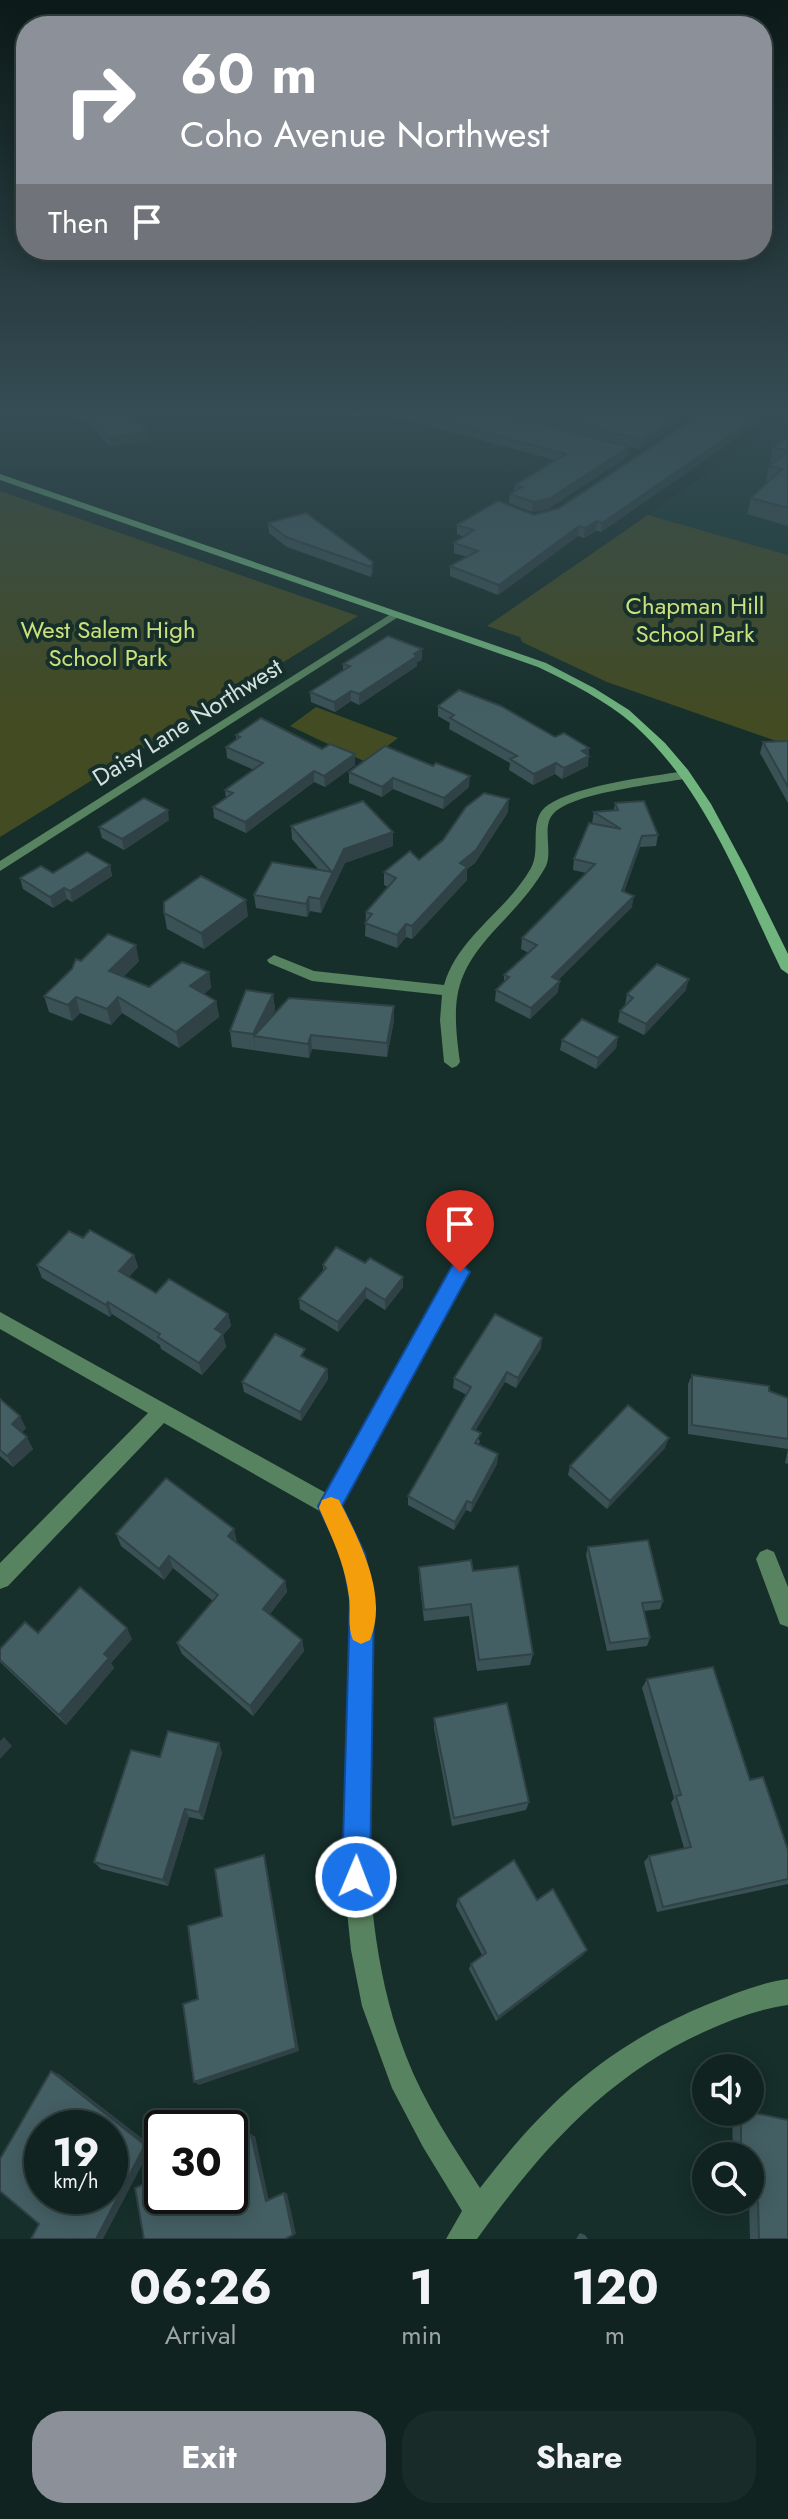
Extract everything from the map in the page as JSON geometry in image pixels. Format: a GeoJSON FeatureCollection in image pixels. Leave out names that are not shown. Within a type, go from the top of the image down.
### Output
{"type":"FeatureCollection","features":[{"type":"Feature","properties":{"kind":"main road"},"geometry":{"type":"LineString","coordinates":[[109,514],[398,614],[570,678],[636,721],[685,775],[724,843],[788,969]]}},
{"type":"Feature","properties":{"kind":"street","name":"Daisy Lane Northwest"},"geometry":{"type":"LineString","coordinates":[[0,867],[398,614]]}},
{"type":"Feature","properties":{"kind":"street"},"geometry":{"type":"LineString","coordinates":[[452,1062],[447,1025],[449,991],[474,944],[511,906],[542,862],[543,820],[549,810],[564,802],[685,775]]}},
{"type":"Feature","properties":{"kind":"street"},"geometry":{"type":"LineString","coordinates":[[274,960],[312,976],[449,991]]}},
{"type":"Feature","properties":{"kind":"street"},"geometry":{"type":"LineString","coordinates":[[330,1506],[460,1272]]}},
{"type":"Feature","properties":{"kind":"street"},"geometry":{"type":"LineString","coordinates":[[0,1320],[330,1506],[353,1554],[362,1599],[356,1877],[368,1972],[391,2055],[419,2115],[479,2212]]}},
{"type":"Feature","properties":{"kind":"street"},"geometry":{"type":"LineString","coordinates":[[0,1578],[162,1412]]}},
{"type":"Feature","properties":{"kind":"street"},"geometry":{"type":"LineString","coordinates":[[767,1559],[788,1616]]}},
{"type":"Feature","properties":{"kind":"street"},"geometry":{"type":"LineString","coordinates":[[460,2239],[479,2212],[566,2111],[624,2061],[687,2025],[763,1995],[788,1992]]}},
{"type":"Feature","properties":{"kind":"shaded area"},"geometry":{"type":"Polygon","coordinates":[[[788,514],[788,555],[648,515],[788,514]]]}},
{"type":"Feature","properties":{"kind":"green space","name":"West Salem High School Park"},"geometry":{"type":"Polygon","coordinates":[[[0,514],[67,514],[358,616],[0,837],[0,514]]]}},
{"type":"Feature","properties":{"kind":"green space","name":"Chapman Hill School Park"},"geometry":{"type":"Polygon","coordinates":[[[648,515],[788,555],[788,745],[607,682],[522,642],[520,637],[487,626],[648,515]]]}},
{"type":"Feature","properties":{"kind":"green space"},"geometry":{"type":"Polygon","coordinates":[[[316,707],[398,738],[366,762],[290,726],[316,707]]]}},
{"type":"Feature","properties":{"kind":"building"},"geometry":{"type":"Polygon","coordinates":[[[308,514],[373,562],[371,567],[286,537],[268,523],[308,514]]]}},
{"type":"Feature","properties":{"kind":"building"},"geometry":{"type":"Polygon","coordinates":[[[475,514],[614,514],[602,523],[597,521],[585,528],[579,526],[499,585],[450,566],[478,551],[454,543],[474,530],[457,525],[475,514]]]}},
{"type":"Feature","properties":{"kind":"building"},"geometry":{"type":"Polygon","coordinates":[[[388,636],[422,649],[414,654],[417,656],[359,694],[351,691],[334,702],[310,692],[350,666],[343,664],[388,636]]]}},
{"type":"Feature","properties":{"kind":"building"},"geometry":{"type":"Polygon","coordinates":[[[459,690],[501,706],[555,737],[564,733],[589,748],[582,751],[589,756],[564,768],[556,763],[534,774],[510,759],[517,756],[450,718],[454,715],[438,706],[459,690]]]}},
{"type":"Feature","properties":{"kind":"building"},"geometry":{"type":"Polygon","coordinates":[[[261,718],[322,749],[330,744],[355,754],[324,776],[314,771],[245,822],[213,807],[233,793],[225,790],[263,763],[226,747],[240,737],[236,735],[261,718]]]}},
{"type":"Feature","properties":{"kind":"building"},"geometry":{"type":"Polygon","coordinates":[[[788,741],[788,787],[763,742],[788,741]]]}},
{"type":"Feature","properties":{"kind":"building"},"geometry":{"type":"Polygon","coordinates":[[[385,746],[433,766],[436,763],[470,776],[444,798],[393,778],[382,787],[349,772],[385,746]]]}},
{"type":"Feature","properties":{"kind":"building"},"geometry":{"type":"Polygon","coordinates":[[[484,793],[509,799],[476,850],[460,863],[467,867],[412,926],[406,924],[397,935],[365,923],[372,914],[366,912],[396,878],[384,872],[410,851],[419,860],[443,840],[466,807],[484,793]]]}},
{"type":"Feature","properties":{"kind":"building"},"geometry":{"type":"Polygon","coordinates":[[[144,798],[168,810],[122,839],[99,827],[144,798]]]}},
{"type":"Feature","properties":{"kind":"building"},"geometry":{"type":"Polygon","coordinates":[[[363,801],[393,832],[344,849],[320,899],[309,897],[306,904],[254,895],[272,862],[332,872],[291,826],[363,801]]]}},
{"type":"Feature","properties":{"kind":"building"},"geometry":{"type":"Polygon","coordinates":[[[644,801],[658,835],[642,836],[622,891],[634,896],[552,977],[560,981],[531,1008],[496,990],[509,977],[504,975],[537,945],[522,938],[595,864],[574,859],[589,823],[621,829],[594,812],[618,810],[615,803],[644,801]]]}},
{"type":"Feature","properties":{"kind":"building"},"geometry":{"type":"Polygon","coordinates":[[[87,852],[110,865],[70,891],[64,888],[50,897],[20,878],[41,866],[53,873],[87,852]]]}},
{"type":"Feature","properties":{"kind":"building"},"geometry":{"type":"Polygon","coordinates":[[[201,876],[246,900],[201,933],[164,913],[164,902],[201,876]]]}},
{"type":"Feature","properties":{"kind":"building"},"geometry":{"type":"Polygon","coordinates":[[[108,934],[136,945],[109,971],[149,987],[182,962],[209,972],[190,986],[216,1001],[176,1032],[118,997],[107,1009],[76,997],[68,1005],[44,996],[72,969],[76,959],[81,961],[108,934]]]}},
{"type":"Feature","properties":{"kind":"building"},"geometry":{"type":"Polygon","coordinates":[[[657,964],[689,979],[646,1024],[620,1011],[633,998],[627,994],[657,964]]]}},
{"type":"Feature","properties":{"kind":"building"},"geometry":{"type":"Polygon","coordinates":[[[246,990],[273,994],[253,1034],[230,1031],[246,990]]]}},
{"type":"Feature","properties":{"kind":"building"},"geometry":{"type":"Polygon","coordinates":[[[289,998],[394,1006],[387,1043],[311,1035],[308,1044],[254,1036],[289,998]]]}},
{"type":"Feature","properties":{"kind":"building"},"geometry":{"type":"Polygon","coordinates":[[[582,1019],[618,1037],[598,1058],[562,1040],[582,1019]]]}},
{"type":"Feature","properties":{"kind":"building"},"geometry":{"type":"Polygon","coordinates":[[[90,1230],[134,1255],[119,1271],[156,1293],[169,1279],[228,1314],[215,1329],[223,1334],[199,1363],[108,1302],[106,1305],[37,1265],[69,1231],[83,1238],[90,1230]]]}},
{"type":"Feature","properties":{"kind":"building"},"geometry":{"type":"Polygon","coordinates":[[[336,1247],[365,1263],[370,1258],[403,1277],[385,1300],[366,1288],[338,1322],[299,1299],[326,1268],[323,1265],[336,1247]]]}},
{"type":"Feature","properties":{"kind":"building"},"geometry":{"type":"Polygon","coordinates":[[[495,1314],[542,1338],[518,1378],[507,1372],[472,1429],[481,1433],[475,1443],[498,1454],[472,1503],[467,1501],[455,1522],[408,1496],[471,1387],[454,1378],[495,1314]]]}},
{"type":"Feature","properties":{"kind":"building"},"geometry":{"type":"Polygon","coordinates":[[[275,1334],[305,1349],[301,1356],[327,1369],[300,1412],[242,1382],[275,1334]]]}},
{"type":"Feature","properties":{"kind":"building"},"geometry":{"type":"Polygon","coordinates":[[[692,1375],[769,1386],[769,1391],[788,1398],[788,1439],[692,1425],[692,1375]]]}},
{"type":"Feature","properties":{"kind":"building"},"geometry":{"type":"Polygon","coordinates":[[[0,1399],[20,1416],[12,1424],[27,1437],[7,1456],[0,1450],[0,1399]]]}},
{"type":"Feature","properties":{"kind":"building"},"geometry":{"type":"Polygon","coordinates":[[[628,1405],[669,1438],[610,1501],[570,1466],[628,1405]]]}},
{"type":"Feature","properties":{"kind":"building"},"geometry":{"type":"Polygon","coordinates":[[[166,1478],[234,1529],[228,1536],[285,1581],[263,1609],[302,1640],[250,1706],[177,1643],[218,1595],[169,1556],[159,1569],[116,1534],[166,1478]]]}},
{"type":"Feature","properties":{"kind":"building"},"geometry":{"type":"Polygon","coordinates":[[[648,1540],[663,1601],[642,1603],[650,1638],[610,1643],[588,1547],[648,1540]]]}},
{"type":"Feature","properties":{"kind":"building"},"geometry":{"type":"Polygon","coordinates":[[[471,1560],[473,1571],[518,1566],[533,1654],[479,1660],[471,1604],[424,1610],[419,1567],[471,1560]]]}},
{"type":"Feature","properties":{"kind":"building"},"geometry":{"type":"Polygon","coordinates":[[[80,1587],[127,1628],[104,1654],[109,1658],[59,1715],[0,1660],[0,1649],[25,1622],[38,1633],[80,1587]]]}},
{"type":"Feature","properties":{"kind":"building"},"geometry":{"type":"Polygon","coordinates":[[[713,1667],[750,1780],[763,1777],[788,1850],[788,1879],[663,1907],[649,1856],[691,1847],[676,1796],[681,1795],[647,1679],[713,1667]]]}},
{"type":"Feature","properties":{"kind":"building"},"geometry":{"type":"Polygon","coordinates":[[[507,1703],[529,1802],[454,1818],[434,1718],[507,1703]]]}},
{"type":"Feature","properties":{"kind":"building"},"geometry":{"type":"Polygon","coordinates":[[[168,1731],[219,1743],[199,1812],[185,1809],[163,1880],[94,1862],[131,1750],[160,1757],[168,1731]]]}},
{"type":"Feature","properties":{"kind":"building"},"geometry":{"type":"Polygon","coordinates":[[[264,1855],[296,2048],[194,2082],[183,2004],[198,1999],[188,1926],[222,1916],[215,1869],[264,1855]]]}},
{"type":"Feature","properties":{"kind":"building"},"geometry":{"type":"Polygon","coordinates":[[[514,1860],[537,1900],[553,1889],[587,1950],[498,2017],[471,1964],[486,1953],[458,1899],[514,1860]]]}},
{"type":"Feature","properties":{"kind":"building"},"geometry":{"type":"Polygon","coordinates":[[[51,2071],[101,2110],[28,2110],[51,2071]]]}},
{"type":"Feature","properties":{"kind":"building"},"geometry":{"type":"Polygon","coordinates":[[[764,2115],[788,2120],[788,2239],[759,2239],[758,2214],[764,2214],[764,2142],[741,2142],[741,2126],[764,2126],[764,2115]]]}},
{"type":"Feature","properties":{"kind":"building"},"geometry":{"type":"Polygon","coordinates":[[[24,2118],[24,2211],[0,2191],[0,2159],[24,2118]]]}},
{"type":"Feature","properties":{"kind":"building"},"geometry":{"type":"Polygon","coordinates":[[[128,2132],[144,2147],[128,2178],[128,2132]]]}},
{"type":"Feature","properties":{"kind":"building"},"geometry":{"type":"Polygon","coordinates":[[[251,2135],[266,2201],[284,2193],[293,2235],[285,2239],[144,2239],[135,2188],[144,2184],[144,2214],[248,2214],[248,2136],[251,2135]]]}},
{"type":"Feature","properties":{"kind":"building"},"geometry":{"type":"Polygon","coordinates":[[[27,2214],[109,2214],[96,2239],[31,2239],[39,2224],[27,2214]]]}},
{"type":"Feature","properties":{"kind":"slow traffic"},"geometry":{"type":"LineString","coordinates":[[331,1508],[353,1554],[362,1599],[361,1631]]}},
{"type":"Feature","properties":{"kind":"route"},"geometry":{"type":"LineString","coordinates":[[356,1877],[362,1599],[353,1554],[330,1506],[460,1272]]}}]}
